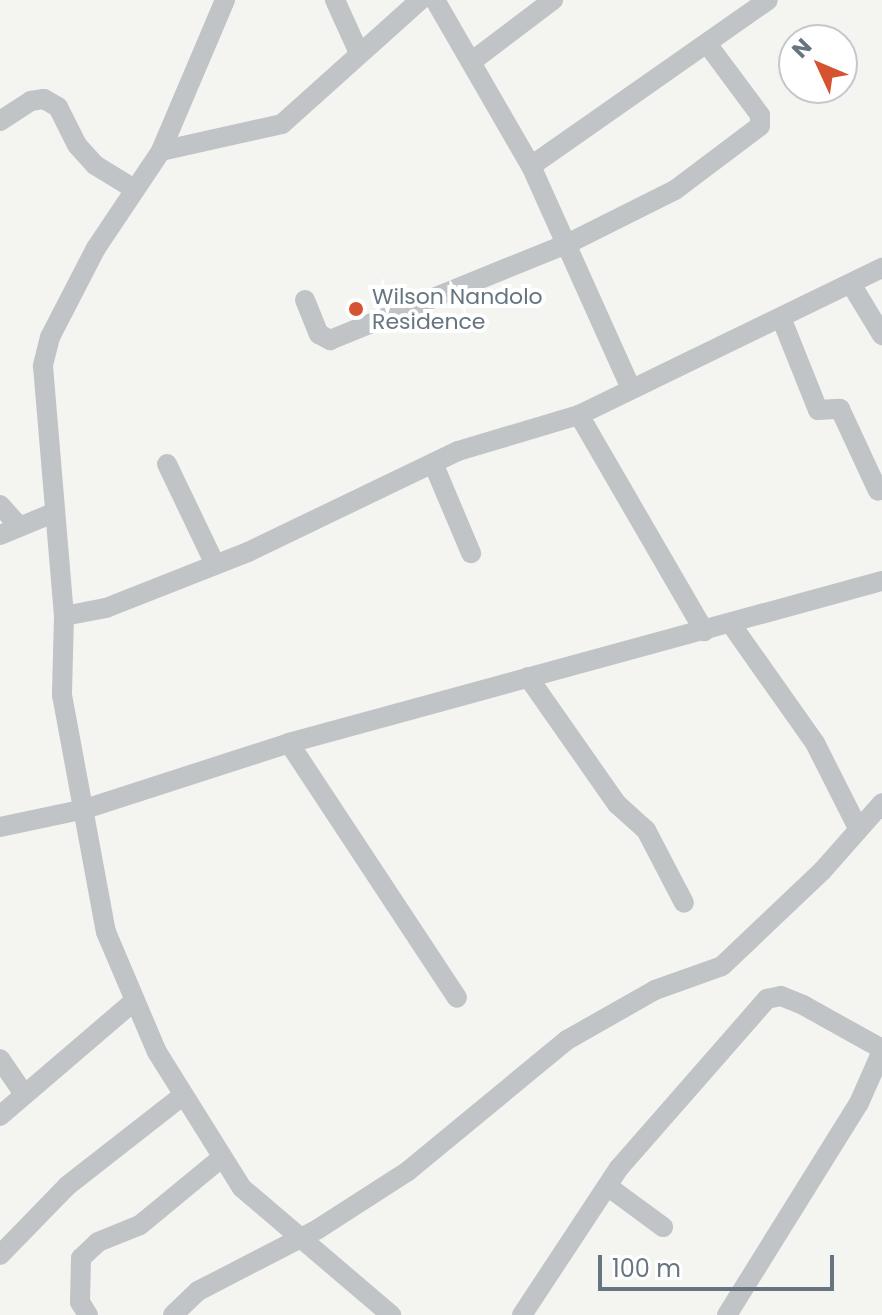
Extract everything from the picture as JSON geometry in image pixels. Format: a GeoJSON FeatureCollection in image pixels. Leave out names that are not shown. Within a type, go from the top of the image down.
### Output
{"type":"FeatureCollection","features":[{"type":"Feature","properties":{"kind":"street"},"geometry":{"type":"LineString","coordinates":[[225,0],[161,151],[134,189],[50,337],[43,366],[64,616],[62,695],[106,932],[132,1003],[220,1159],[259,1207],[303,1237],[391,1315]]}},
{"type":"Feature","properties":{"kind":"street"},"geometry":{"type":"LineString","coordinates":[[335,0],[359,53]]}},
{"type":"Feature","properties":{"kind":"street"},"geometry":{"type":"LineString","coordinates":[[161,151],[282,124],[420,0]]}},
{"type":"Feature","properties":{"kind":"street"},"geometry":{"type":"LineString","coordinates":[[435,0],[531,166],[569,243],[630,386]]}},
{"type":"Feature","properties":{"kind":"street"},"geometry":{"type":"LineString","coordinates":[[471,62],[553,0]]}},
{"type":"Feature","properties":{"kind":"street"},"geometry":{"type":"LineString","coordinates":[[531,166],[708,45],[768,0]]}},
{"type":"Feature","properties":{"kind":"street"},"geometry":{"type":"LineString","coordinates":[[305,300],[319,334],[330,340],[569,243],[675,190],[760,126],[760,115],[708,45]]}},
{"type":"Feature","properties":{"kind":"street"},"geometry":{"type":"LineString","coordinates":[[0,121],[31,101],[44,99],[58,107],[77,145],[95,165],[134,189]]}},
{"type":"Feature","properties":{"kind":"street"},"geometry":{"type":"LineString","coordinates":[[64,616],[106,608],[312,524],[458,451],[579,415],[630,386],[782,320],[882,268]]}},
{"type":"Feature","properties":{"kind":"street"},"geometry":{"type":"LineString","coordinates":[[851,284],[882,335]]}},
{"type":"Feature","properties":{"kind":"street"},"geometry":{"type":"LineString","coordinates":[[782,320],[818,410],[840,409],[878,491]]}},
{"type":"Feature","properties":{"kind":"street"},"geometry":{"type":"LineString","coordinates":[[579,415],[704,631]]}},
{"type":"Feature","properties":{"kind":"street"},"geometry":{"type":"LineString","coordinates":[[433,463],[471,553]]}},
{"type":"Feature","properties":{"kind":"street"},"geometry":{"type":"LineString","coordinates":[[167,464],[215,564]]}},
{"type":"Feature","properties":{"kind":"street"},"geometry":{"type":"LineString","coordinates":[[0,505],[8,530],[53,513]]}},
{"type":"Feature","properties":{"kind":"street"},"geometry":{"type":"LineString","coordinates":[[0,827],[85,809],[289,743],[882,581]]}},
{"type":"Feature","properties":{"kind":"street"},"geometry":{"type":"LineString","coordinates":[[731,624],[815,743],[857,826]]}},
{"type":"Feature","properties":{"kind":"street"},"geometry":{"type":"LineString","coordinates":[[528,677],[617,804],[646,830],[684,903]]}},
{"type":"Feature","properties":{"kind":"street"},"geometry":{"type":"LineString","coordinates":[[289,743],[457,998]]}},
{"type":"Feature","properties":{"kind":"street"},"geometry":{"type":"LineString","coordinates":[[173,1315],[198,1291],[303,1237],[408,1171],[567,1040],[655,990],[687,983],[722,966],[823,870],[857,826],[882,803]]}},
{"type":"Feature","properties":{"kind":"street"},"geometry":{"type":"LineString","coordinates":[[522,1315],[610,1188],[619,1168],[767,999],[781,996],[803,1005],[882,1050],[859,1103],[727,1315]]}},
{"type":"Feature","properties":{"kind":"street"},"geometry":{"type":"LineString","coordinates":[[0,1116],[132,1003]]}},
{"type":"Feature","properties":{"kind":"street"},"geometry":{"type":"LineString","coordinates":[[0,1059],[24,1094]]}},
{"type":"Feature","properties":{"kind":"street"},"geometry":{"type":"LineString","coordinates":[[0,1255],[67,1186],[182,1096]]}},
{"type":"Feature","properties":{"kind":"street"},"geometry":{"type":"LineString","coordinates":[[88,1315],[80,1302],[81,1258],[98,1242],[140,1225],[220,1159]]}},
{"type":"Feature","properties":{"kind":"street"},"geometry":{"type":"LineString","coordinates":[[610,1188],[663,1227]]}},
{"type":"Feature","properties":{"kind":"place","name":"Wilson Nandolo Residence"},"geometry":{"type":"Point","coordinates":[356,309]}}]}
